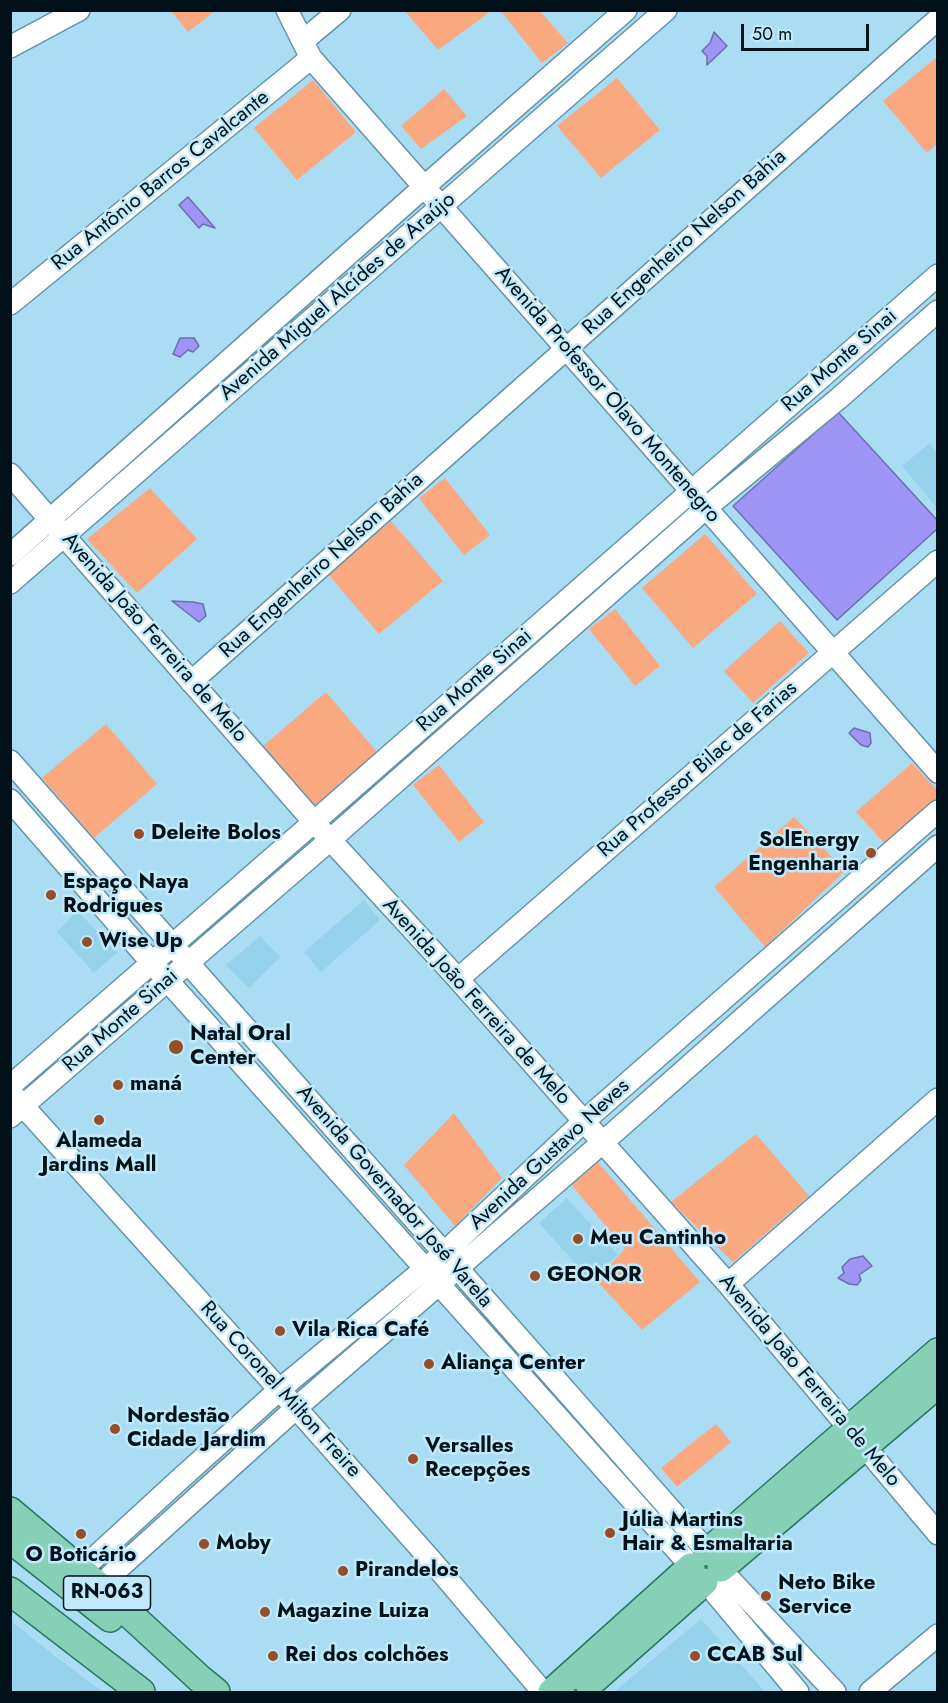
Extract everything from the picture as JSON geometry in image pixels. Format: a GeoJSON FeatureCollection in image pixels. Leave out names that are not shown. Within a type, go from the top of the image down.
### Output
{"type":"FeatureCollection","features":[{"type":"Feature","properties":{"kind":"main road"},"geometry":{"type":"LineString","coordinates":[[552,1692],[706,1567],[856,1438],[938,1352]]}},
{"type":"Feature","properties":{"kind":"main road"},"geometry":{"type":"LineString","coordinates":[[856,1438],[938,1384]]}},
{"type":"Feature","properties":{"kind":"main road","name":"RN-063"},"geometry":{"type":"LineString","coordinates":[[10,1511],[90,1578],[208,1686]]}},
{"type":"Feature","properties":{"kind":"main road"},"geometry":{"type":"LineString","coordinates":[[10,1539],[155,1654],[208,1686]]}},
{"type":"Feature","properties":{"kind":"main road"},"geometry":{"type":"LineString","coordinates":[[579,1692],[706,1567]]}},
{"type":"Feature","properties":{"kind":"main road","name":"RN-063"},"geometry":{"type":"LineString","coordinates":[[10,1591],[141,1692]]}},
{"type":"Feature","properties":{"kind":"street"},"geometry":{"type":"LineString","coordinates":[[10,47],[79,10]]}},
{"type":"Feature","properties":{"kind":"street","name":"Avenida Professor Olavo Montenegro"},"geometry":{"type":"LineString","coordinates":[[287,10],[307,50],[441,207],[938,772]]}},
{"type":"Feature","properties":{"kind":"street","name":"Rua Antônio Barros Cavalcante"},"geometry":{"type":"LineString","coordinates":[[10,304],[307,50],[340,10]]}},
{"type":"Feature","properties":{"kind":"street","name":"Avenida Miguel Alcídes de Araújo"},"geometry":{"type":"LineString","coordinates":[[10,555],[626,10]]}},
{"type":"Feature","properties":{"kind":"street","name":"Avenida Miguel Alcídes de Araújo"},"geometry":{"type":"LineString","coordinates":[[10,583],[666,10]]}},
{"type":"Feature","properties":{"kind":"street","name":"Rua Engenheiro Nelson Bahia"},"geometry":{"type":"LineString","coordinates":[[191,682],[935,18]]}},
{"type":"Feature","properties":{"kind":"street","name":"Rua Monte Sinai"},"geometry":{"type":"LineString","coordinates":[[10,1086],[692,492],[938,274]]}},
{"type":"Feature","properties":{"kind":"street","name":"Rua Monte Sinai"},"geometry":{"type":"LineString","coordinates":[[15,1105],[188,963],[706,508],[838,399],[938,311]]}},
{"type":"Feature","properties":{"kind":"street","name":"Avenida João Ferreira de Melo"},"geometry":{"type":"LineString","coordinates":[[10,474],[314,822],[458,979],[728,1284],[938,1534]]}},
{"type":"Feature","properties":{"kind":"street","name":"Rua Professor Bilac de Farias"},"geometry":{"type":"LineString","coordinates":[[458,979],[938,561]]}},
{"type":"Feature","properties":{"kind":"street","name":"Avenida Governador José Varela"},"geometry":{"type":"LineString","coordinates":[[10,761],[451,1261],[706,1567],[798,1692]]}},
{"type":"Feature","properties":{"kind":"street","name":"Avenida Governador José Varela"},"geometry":{"type":"LineString","coordinates":[[10,800],[167,980],[432,1276],[706,1567],[835,1692]]}},
{"type":"Feature","properties":{"kind":"street","name":"Avenida Gustavo Neves"},"geometry":{"type":"LineString","coordinates":[[451,1261],[583,1122],[938,811]]}},
{"type":"Feature","properties":{"kind":"street","name":"Avenida Gustavo Neves"},"geometry":{"type":"LineString","coordinates":[[90,1578],[179,1480],[279,1389],[432,1276],[602,1143],[938,846]]}},
{"type":"Feature","properties":{"kind":"street"},"geometry":{"type":"LineString","coordinates":[[728,1284],[938,1099]]}},
{"type":"Feature","properties":{"kind":"street","name":"Rua Coronel Milton Freire"},"geometry":{"type":"LineString","coordinates":[[15,1105],[279,1389],[430,1559],[543,1692]]}},
{"type":"Feature","properties":{"kind":"street","name":"Avenida Gustavo Neves"},"geometry":{"type":"LineString","coordinates":[[90,1578],[197,1497],[296,1408],[432,1276]]}},
{"type":"Feature","properties":{"kind":"street"},"geometry":{"type":"LineString","coordinates":[[179,1480],[197,1497]]}},
{"type":"Feature","properties":{"kind":"street"},"geometry":{"type":"LineString","coordinates":[[870,1692],[938,1635]]}},
{"type":"Feature","properties":{"kind":"shaded area"},"geometry":{"type":"Polygon","coordinates":[[[171,11],[215,11],[188,32],[171,11]]]}},
{"type":"Feature","properties":{"kind":"shaded area"},"geometry":{"type":"Polygon","coordinates":[[[405,11],[491,11],[438,50],[405,11]]]}},
{"type":"Feature","properties":{"kind":"shaded area"},"geometry":{"type":"Polygon","coordinates":[[[501,11],[540,11],[568,43],[542,63],[501,11]]]}},
{"type":"Feature","properties":{"kind":"shaded area"},"geometry":{"type":"Polygon","coordinates":[[[714,32],[727,46],[707,65],[707,56],[702,51],[710,43],[714,32]]]}},
{"type":"Feature","properties":{"kind":"shaded area"},"geometry":{"type":"Polygon","coordinates":[[[937,57],[937,144],[927,153],[883,101],[937,57]]]}},
{"type":"Feature","properties":{"kind":"shaded area"},"geometry":{"type":"Polygon","coordinates":[[[617,78],[660,130],[601,178],[557,126],[617,78]]]}},
{"type":"Feature","properties":{"kind":"shaded area"},"geometry":{"type":"Polygon","coordinates":[[[313,80],[356,132],[297,180],[254,128],[313,80]]]}},
{"type":"Feature","properties":{"kind":"shaded area"},"geometry":{"type":"Polygon","coordinates":[[[444,89],[467,116],[421,149],[401,126],[444,89]]]}},
{"type":"Feature","properties":{"kind":"shaded area"},"geometry":{"type":"Polygon","coordinates":[[[188,197],[215,228],[203,224],[199,228],[179,205],[188,197]]]}},
{"type":"Feature","properties":{"kind":"shaded area"},"geometry":{"type":"Polygon","coordinates":[[[180,338],[194,338],[199,346],[193,352],[188,350],[180,357],[173,354],[180,338]]]}},
{"type":"Feature","properties":{"kind":"shaded area"},"geometry":{"type":"Polygon","coordinates":[[[838,412],[937,520],[937,529],[837,620],[733,506],[838,412]]]}},
{"type":"Feature","properties":{"kind":"shaded area"},"geometry":{"type":"Polygon","coordinates":[[[930,443],[937,452],[937,508],[902,466],[930,443]]]}},
{"type":"Feature","properties":{"kind":"shaded area"},"geometry":{"type":"Polygon","coordinates":[[[445,478],[490,535],[464,555],[419,498],[445,478]]]}},
{"type":"Feature","properties":{"kind":"shaded area"},"geometry":{"type":"Polygon","coordinates":[[[150,488],[197,539],[137,593],[87,539],[150,488]]]}},
{"type":"Feature","properties":{"kind":"shaded area"},"geometry":{"type":"Polygon","coordinates":[[[391,521],[443,581],[379,634],[328,574],[391,521]]]}},
{"type":"Feature","properties":{"kind":"shaded area"},"geometry":{"type":"Polygon","coordinates":[[[705,534],[757,594],[693,648],[642,588],[705,534]]]}},
{"type":"Feature","properties":{"kind":"shaded area"},"geometry":{"type":"Polygon","coordinates":[[[172,601],[203,604],[206,616],[199,622],[172,601]]]}},
{"type":"Feature","properties":{"kind":"shaded area"},"geometry":{"type":"Polygon","coordinates":[[[615,609],[660,666],[635,686],[589,629],[615,609]]]}},
{"type":"Feature","properties":{"kind":"shaded area"},"geometry":{"type":"Polygon","coordinates":[[[780,621],[809,653],[753,703],[724,671],[780,621]]]}},
{"type":"Feature","properties":{"kind":"shaded area"},"geometry":{"type":"Polygon","coordinates":[[[326,692],[377,752],[314,806],[263,746],[326,692]]]}},
{"type":"Feature","properties":{"kind":"shaded area"},"geometry":{"type":"Polygon","coordinates":[[[106,724],[157,784],[94,838],[42,778],[106,724]]]}},
{"type":"Feature","properties":{"kind":"shaded area"},"geometry":{"type":"Polygon","coordinates":[[[854,728],[870,733],[871,743],[868,747],[861,745],[849,733],[854,728]]]}},
{"type":"Feature","properties":{"kind":"shaded area"},"geometry":{"type":"Polygon","coordinates":[[[912,763],[937,790],[937,798],[885,844],[856,812],[912,763]]]}},
{"type":"Feature","properties":{"kind":"shaded area"},"geometry":{"type":"Polygon","coordinates":[[[439,765],[484,822],[459,842],[413,785],[439,765]]]}},
{"type":"Feature","properties":{"kind":"shaded area"},"geometry":{"type":"Polygon","coordinates":[[[794,817],[845,871],[765,947],[714,887],[794,817]]]}},
{"type":"Feature","properties":{"kind":"shaded area"},"geometry":{"type":"Polygon","coordinates":[[[364,900],[380,920],[321,972],[304,952],[364,900]]]}},
{"type":"Feature","properties":{"kind":"shaded area","name":"Wise Up"},"geometry":{"type":"Polygon","coordinates":[[[77,911],[118,952],[94,973],[57,932],[77,911]]]}},
{"type":"Feature","properties":{"kind":"shaded area"},"geometry":{"type":"Polygon","coordinates":[[[260,936],[280,957],[249,988],[226,965],[260,936]]]}},
{"type":"Feature","properties":{"kind":"shaded area"},"geometry":{"type":"Polygon","coordinates":[[[454,1113],[502,1178],[455,1226],[404,1165],[454,1113]]]}},
{"type":"Feature","properties":{"kind":"shaded area"},"geometry":{"type":"Polygon","coordinates":[[[756,1134],[809,1196],[733,1262],[671,1202],[756,1134]]]}},
{"type":"Feature","properties":{"kind":"shaded area"},"geometry":{"type":"Polygon","coordinates":[[[597,1161],[700,1282],[642,1330],[596,1280],[625,1249],[570,1183],[597,1161]]]}},
{"type":"Feature","properties":{"kind":"shaded area","name":"Meu Cantinho"},"geometry":{"type":"Polygon","coordinates":[[[567,1198],[618,1255],[589,1279],[539,1223],[567,1198]]]}},
{"type":"Feature","properties":{"kind":"shaded area"},"geometry":{"type":"Polygon","coordinates":[[[863,1256],[872,1266],[859,1275],[861,1280],[857,1285],[849,1284],[838,1278],[844,1273],[842,1267],[850,1259],[863,1256]]]}},
{"type":"Feature","properties":{"kind":"shaded area"},"geometry":{"type":"Polygon","coordinates":[[[716,1424],[731,1442],[677,1487],[661,1468],[716,1424]]]}},
{"type":"Feature","properties":{"kind":"shaded area","name":"CCAB Sul"},"geometry":{"type":"Polygon","coordinates":[[[701,1619],[765,1692],[614,1692],[701,1619]]]}},
{"type":"Feature","properties":{"kind":"shaded area"},"geometry":{"type":"Polygon","coordinates":[[[10,1620],[55,1656],[103,1692],[11,1692],[10,1620]]]}},
{"type":"Feature","properties":{"kind":"place","name":"Deleite Bolos"},"geometry":{"type":"Point","coordinates":[139,834]}},
{"type":"Feature","properties":{"kind":"place","name":"SolEnergy Engenharia"},"geometry":{"type":"Point","coordinates":[871,853]}},
{"type":"Feature","properties":{"kind":"place","name":"Espaço Naya Rodrigues"},"geometry":{"type":"Point","coordinates":[51,895]}},
{"type":"Feature","properties":{"kind":"place","name":"Wise Up"},"geometry":{"type":"Point","coordinates":[87,942]}},
{"type":"Feature","properties":{"kind":"place","name":"Natal Oral Center"},"geometry":{"type":"Point","coordinates":[176,1047]}},
{"type":"Feature","properties":{"kind":"place","name":"maná"},"geometry":{"type":"Point","coordinates":[118,1085]}},
{"type":"Feature","properties":{"kind":"place","name":"Alameda Jardins Mall"},"geometry":{"type":"Point","coordinates":[99,1120]}},
{"type":"Feature","properties":{"kind":"place","name":"Meu Cantinho"},"geometry":{"type":"Point","coordinates":[578,1239]}},
{"type":"Feature","properties":{"kind":"place","name":"GEONOR"},"geometry":{"type":"Point","coordinates":[535,1276]}},
{"type":"Feature","properties":{"kind":"place","name":"Vila Rica Café"},"geometry":{"type":"Point","coordinates":[280,1331]}},
{"type":"Feature","properties":{"kind":"place","name":"Aliança Center"},"geometry":{"type":"Point","coordinates":[429,1364]}},
{"type":"Feature","properties":{"kind":"place","name":"Nordestão Cidade Jardim"},"geometry":{"type":"Point","coordinates":[115,1429]}},
{"type":"Feature","properties":{"kind":"place","name":"Versalles Recepções"},"geometry":{"type":"Point","coordinates":[413,1459]}},
{"type":"Feature","properties":{"kind":"place","name":"Júlia Martins Hair & Esmaltaria"},"geometry":{"type":"Point","coordinates":[610,1533]}},
{"type":"Feature","properties":{"kind":"place","name":"O Boticário"},"geometry":{"type":"Point","coordinates":[81,1534]}},
{"type":"Feature","properties":{"kind":"place","name":"Moby"},"geometry":{"type":"Point","coordinates":[204,1544]}},
{"type":"Feature","properties":{"kind":"place","name":"Pirandelos"},"geometry":{"type":"Point","coordinates":[343,1571]}},
{"type":"Feature","properties":{"kind":"place","name":"Neto Bike Service"},"geometry":{"type":"Point","coordinates":[766,1596]}},
{"type":"Feature","properties":{"kind":"place","name":"Magazine Luiza"},"geometry":{"type":"Point","coordinates":[265,1612]}},
{"type":"Feature","properties":{"kind":"place","name":"Rei dos colchões"},"geometry":{"type":"Point","coordinates":[273,1656]}},
{"type":"Feature","properties":{"kind":"place","name":"CCAB Sul"},"geometry":{"type":"Point","coordinates":[695,1656]}}]}
